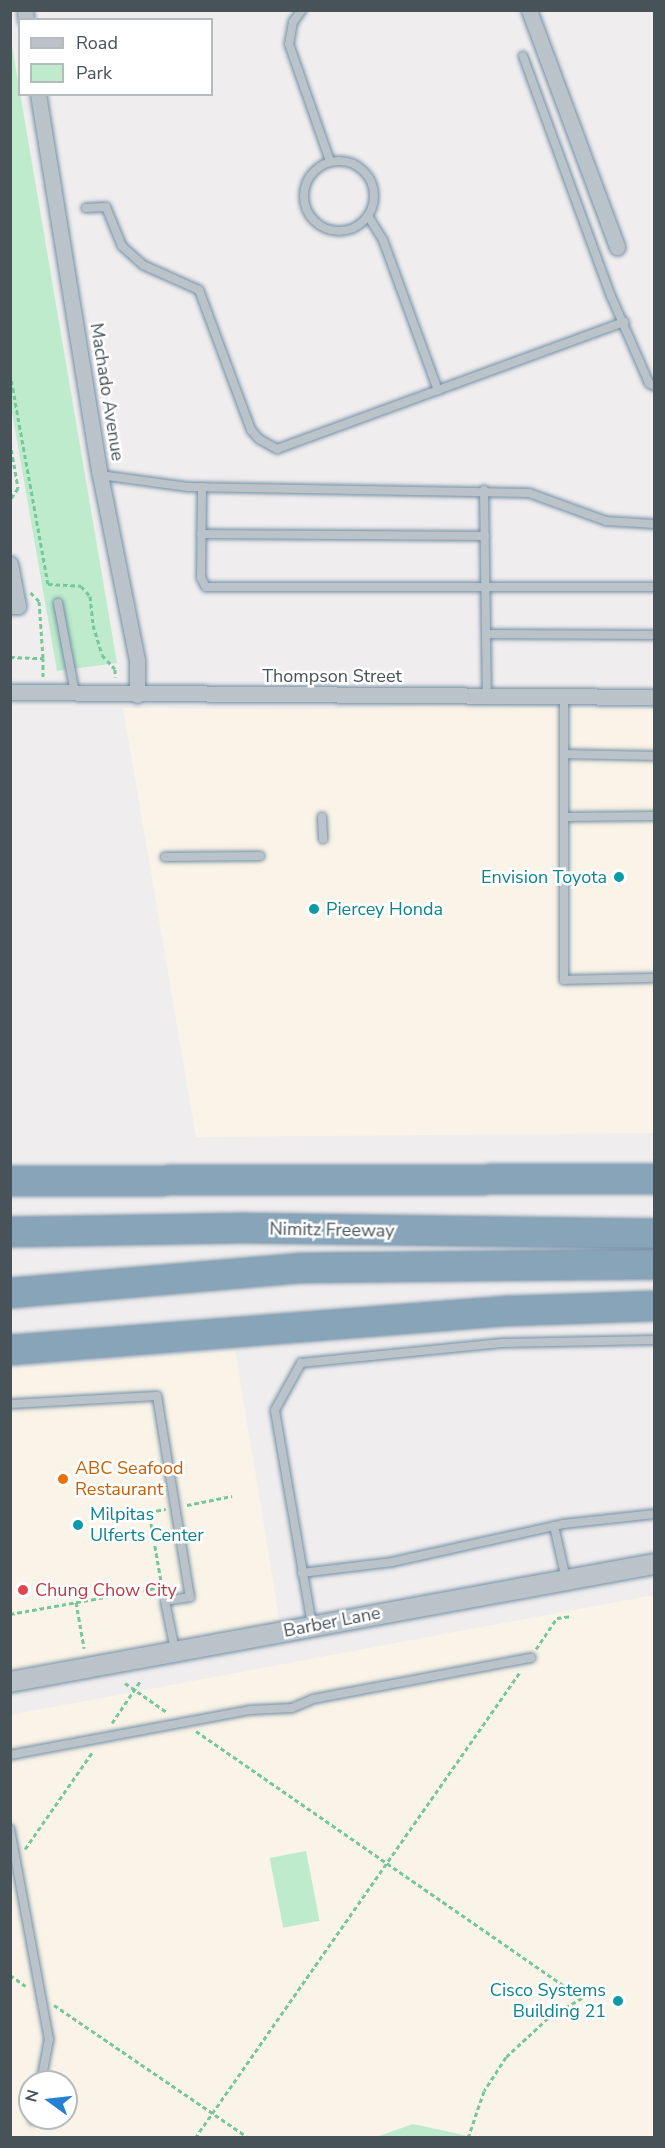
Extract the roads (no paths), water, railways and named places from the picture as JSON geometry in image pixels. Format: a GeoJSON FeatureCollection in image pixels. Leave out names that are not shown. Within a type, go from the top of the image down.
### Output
{"type":"FeatureCollection","features":[{"type":"Feature","properties":{"kind":"highway"},"geometry":{"type":"LineString","coordinates":[[10,1181],[654,1179]]}},
{"type":"Feature","properties":{"kind":"highway","name":"Nimitz Freeway"},"geometry":{"type":"LineString","coordinates":[[10,1232],[243,1228],[654,1234]]}},
{"type":"Feature","properties":{"kind":"highway"},"geometry":{"type":"LineString","coordinates":[[10,1293],[300,1268],[654,1263]]}},
{"type":"Feature","properties":{"kind":"highway"},"geometry":{"type":"LineString","coordinates":[[10,1350],[508,1311],[654,1306]]}},
{"type":"Feature","properties":{"kind":"street"},"geometry":{"type":"LineString","coordinates":[[529,10],[617,247]]}},
{"type":"Feature","properties":{"kind":"street","name":"Machado Avenue"},"geometry":{"type":"LineString","coordinates":[[38,96],[100,475],[137,661],[136,695]]}},
{"type":"Feature","properties":{"kind":"street"},"geometry":{"type":"LineString","coordinates":[[10,564],[18,606],[10,606]]}},
{"type":"Feature","properties":{"kind":"street","name":"Thompson Street"},"geometry":{"type":"LineString","coordinates":[[10,692],[117,695],[654,697]]}},
{"type":"Feature","properties":{"kind":"street","name":"Barber Lane"},"geometry":{"type":"LineString","coordinates":[[10,1682],[654,1563]]}},
{"type":"Feature","properties":{"kind":"lane"},"geometry":{"type":"LineString","coordinates":[[302,10],[293,22],[289,44],[330,161]]}},
{"type":"Feature","properties":{"kind":"lane"},"geometry":{"type":"LineString","coordinates":[[523,56],[611,296],[648,383],[654,386]]}},
{"type":"Feature","properties":{"kind":"lane"},"geometry":{"type":"LineString","coordinates":[[342,160],[364,171],[374,193],[368,216],[354,228],[336,232],[324,228],[308,214],[304,204],[306,182],[312,173],[330,161],[342,160]]}},
{"type":"Feature","properties":{"kind":"lane"},"geometry":{"type":"LineString","coordinates":[[86,208],[106,207],[122,246],[143,266],[199,290],[247,421],[267,445],[286,447],[624,322]]}},
{"type":"Feature","properties":{"kind":"lane"},"geometry":{"type":"LineString","coordinates":[[368,216],[383,240],[438,390]]}},
{"type":"Feature","properties":{"kind":"lane"},"geometry":{"type":"LineString","coordinates":[[100,475],[202,487],[484,490],[540,495],[606,521],[654,524]]}},
{"type":"Feature","properties":{"kind":"lane"},"geometry":{"type":"LineString","coordinates":[[202,487],[201,579],[206,587],[654,587]]}},
{"type":"Feature","properties":{"kind":"lane"},"geometry":{"type":"LineString","coordinates":[[484,490],[487,696]]}},
{"type":"Feature","properties":{"kind":"lane"},"geometry":{"type":"LineString","coordinates":[[201,534],[485,536]]}},
{"type":"Feature","properties":{"kind":"lane"},"geometry":{"type":"LineString","coordinates":[[58,603],[75,693]]}},
{"type":"Feature","properties":{"kind":"lane"},"geometry":{"type":"LineString","coordinates":[[486,634],[654,635]]}},
{"type":"Feature","properties":{"kind":"lane"},"geometry":{"type":"LineString","coordinates":[[564,697],[564,980],[654,978]]}},
{"type":"Feature","properties":{"kind":"lane"},"geometry":{"type":"LineString","coordinates":[[565,754],[654,756]]}},
{"type":"Feature","properties":{"kind":"lane"},"geometry":{"type":"LineString","coordinates":[[564,817],[654,816]]}},
{"type":"Feature","properties":{"kind":"lane"},"geometry":{"type":"LineString","coordinates":[[322,817],[323,839]]}},
{"type":"Feature","properties":{"kind":"lane"},"geometry":{"type":"LineString","coordinates":[[165,857],[260,856]]}},
{"type":"Feature","properties":{"kind":"lane"},"geometry":{"type":"LineString","coordinates":[[312,1627],[275,1410],[301,1363],[502,1343],[654,1340]]}},
{"type":"Feature","properties":{"kind":"lane"},"geometry":{"type":"LineString","coordinates":[[10,1404],[158,1396],[190,1597],[165,1601],[175,1652]]}},
{"type":"Feature","properties":{"kind":"lane"},"geometry":{"type":"LineString","coordinates":[[302,1573],[392,1562],[554,1526],[654,1514]]}},
{"type":"Feature","properties":{"kind":"lane"},"geometry":{"type":"LineString","coordinates":[[554,1526],[566,1579]]}},
{"type":"Feature","properties":{"kind":"lane"},"geometry":{"type":"LineString","coordinates":[[10,1755],[251,1710],[291,1708],[313,1699],[531,1658]]}},
{"type":"Feature","properties":{"kind":"lane"},"geometry":{"type":"LineString","coordinates":[[10,1829],[49,2039],[43,2070]]}},
{"type":"Feature","properties":{"kind":"place","name":"Envision Toyota"},"geometry":{"type":"Point","coordinates":[619,877]}},
{"type":"Feature","properties":{"kind":"place","name":"Piercey Honda"},"geometry":{"type":"Point","coordinates":[314,909]}},
{"type":"Feature","properties":{"kind":"place","name":"ABC Seafood Restaurant"},"geometry":{"type":"Point","coordinates":[63,1479]}},
{"type":"Feature","properties":{"kind":"place","name":"Milpitas Ulferts Center"},"geometry":{"type":"Point","coordinates":[78,1525]}},
{"type":"Feature","properties":{"kind":"place","name":"Chung Chow City"},"geometry":{"type":"Point","coordinates":[23,1590]}},
{"type":"Feature","properties":{"kind":"place","name":"Cisco Systems Building 21"},"geometry":{"type":"Point","coordinates":[618,2001]}}]}
